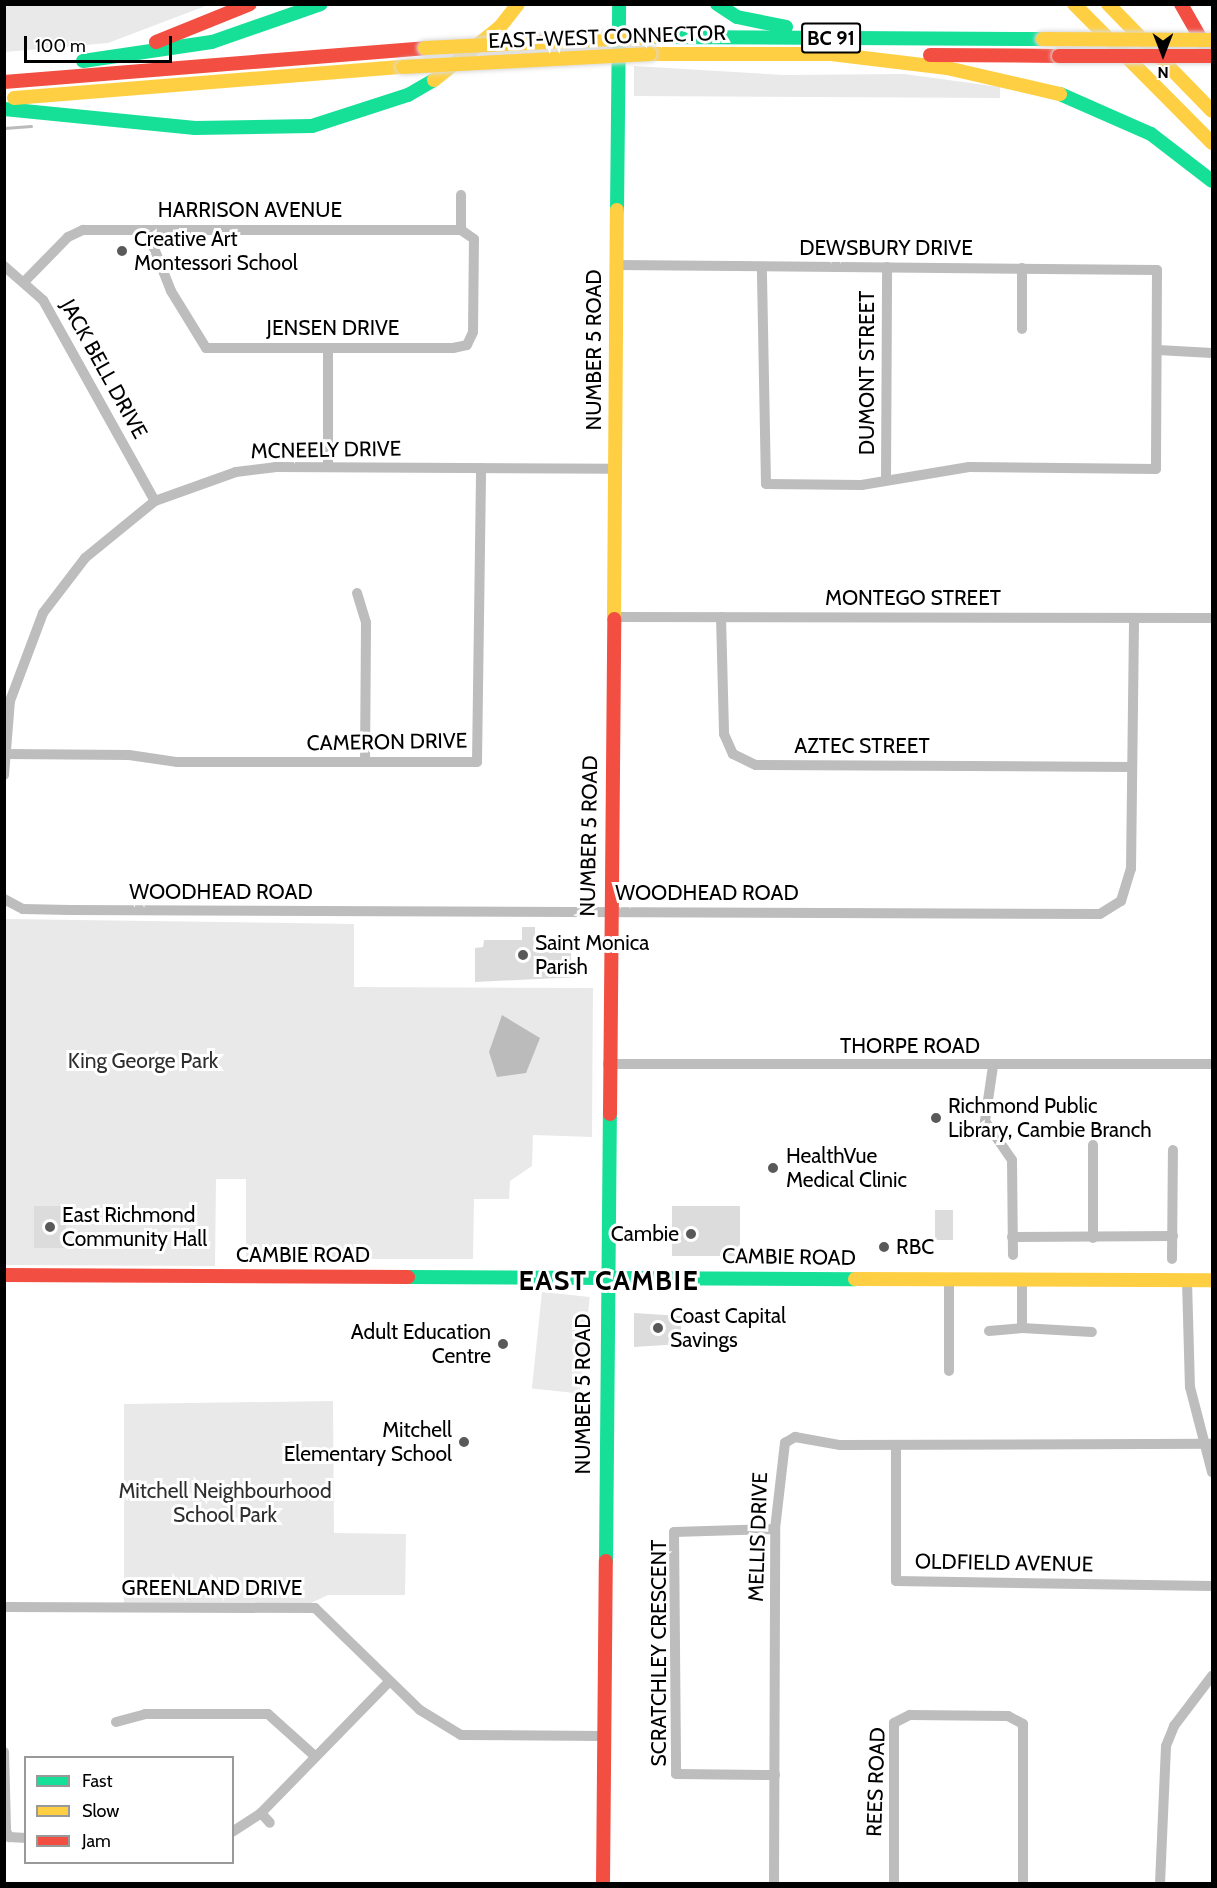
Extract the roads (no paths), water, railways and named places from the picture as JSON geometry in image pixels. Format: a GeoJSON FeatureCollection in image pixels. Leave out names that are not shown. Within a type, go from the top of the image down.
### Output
{"type":"FeatureCollection","features":[{"type":"Feature","properties":{"kind":"main road"},"geometry":{"type":"LineString","coordinates":[[84,61],[166,39],[250,4]]}},
{"type":"Feature","properties":{"kind":"main road"},"geometry":{"type":"LineString","coordinates":[[4,68],[84,61],[212,42],[321,4]]}},
{"type":"Feature","properties":{"kind":"main road"},"geometry":{"type":"LineString","coordinates":[[4,109],[195,128],[312,126],[398,99],[436,79],[500,27],[518,4]]}},
{"type":"Feature","properties":{"kind":"main road","name":"NUMBER 5 ROAD"},"geometry":{"type":"LineString","coordinates":[[603,1884],[604,1276],[619,4]]}},
{"type":"Feature","properties":{"kind":"main road"},"geometry":{"type":"LineString","coordinates":[[717,4],[764,25],[1011,39]]}},
{"type":"Feature","properties":{"kind":"main road"},"geometry":{"type":"LineString","coordinates":[[1108,4],[1212,111]]}},
{"type":"Feature","properties":{"kind":"main road"},"geometry":{"type":"LineString","coordinates":[[1181,4],[1212,57]]}},
{"type":"Feature","properties":{"kind":"main road"},"geometry":{"type":"LineString","coordinates":[[1074,5],[1212,142]]}},
{"type":"Feature","properties":{"kind":"main road","name":"EAST-WEST CONNECTOR"},"geometry":{"type":"LineString","coordinates":[[4,81],[425,48],[651,37],[1212,40]]}},
{"type":"Feature","properties":{"kind":"main road","name":"EAST-WEST CONNECTOR"},"geometry":{"type":"LineString","coordinates":[[4,99],[404,67],[651,54],[1212,57]]}},
{"type":"Feature","properties":{"kind":"main road"},"geometry":{"type":"LineString","coordinates":[[831,54],[947,68],[1061,94],[1151,134],[1212,181]]}},
{"type":"Feature","properties":{"kind":"main road","name":"CAMBIE ROAD"},"geometry":{"type":"LineString","coordinates":[[4,1275],[1212,1280]]}},
{"type":"Feature","properties":{"kind":"street"},"geometry":{"type":"LineString","coordinates":[[461,195],[461,230]]}},
{"type":"Feature","properties":{"kind":"street","name":"HARRISON AVENUE"},"geometry":{"type":"LineString","coordinates":[[25,281],[68,237],[83,230],[461,230]]}},
{"type":"Feature","properties":{"kind":"street","name":"JENSEN DRIVE"},"geometry":{"type":"LineString","coordinates":[[154,230],[154,248],[171,291],[206,348],[328,348],[467,345],[473,332],[474,239],[461,230]]}},
{"type":"Feature","properties":{"kind":"street","name":"DEWSBURY DRIVE"},"geometry":{"type":"LineString","coordinates":[[616,265],[1157,270],[1158,350]]}},
{"type":"Feature","properties":{"kind":"street","name":"JACK BELL DRIVE"},"geometry":{"type":"LineString","coordinates":[[4,266],[25,281],[43,300],[155,501]]}},
{"type":"Feature","properties":{"kind":"street"},"geometry":{"type":"LineString","coordinates":[[762,267],[765,484],[862,485],[969,467],[1156,469],[1158,350],[1212,352]]}},
{"type":"Feature","properties":{"kind":"street","name":"DUMONT STREET"},"geometry":{"type":"LineString","coordinates":[[886,480],[887,267]]}},
{"type":"Feature","properties":{"kind":"street"},"geometry":{"type":"LineString","coordinates":[[1022,268],[1022,329]]}},
{"type":"Feature","properties":{"kind":"street"},"geometry":{"type":"LineString","coordinates":[[328,348],[328,466]]}},
{"type":"Feature","properties":{"kind":"street","name":"MCNEELY DRIVE"},"geometry":{"type":"LineString","coordinates":[[4,775],[10,701],[43,613],[85,558],[155,501],[236,472],[328,466],[614,469]]}},
{"type":"Feature","properties":{"kind":"street","name":"CAMERON DRIVE"},"geometry":{"type":"LineString","coordinates":[[6,754],[129,755],[177,762],[477,762],[480,468]]}},
{"type":"Feature","properties":{"kind":"street"},"geometry":{"type":"LineString","coordinates":[[357,593],[366,623],[365,762]]}},
{"type":"Feature","properties":{"kind":"street","name":"MONTEGO STREET"},"geometry":{"type":"LineString","coordinates":[[613,616],[1212,618]]}},
{"type":"Feature","properties":{"kind":"street","name":"AZTEC STREET"},"geometry":{"type":"LineString","coordinates":[[721,617],[724,734],[733,754],[756,765],[1132,767]]}},
{"type":"Feature","properties":{"kind":"street","name":"WOODHEAD ROAD"},"geometry":{"type":"LineString","coordinates":[[5,900],[23,909],[1100,914],[1127,892],[1132,767],[1134,618]]}},
{"type":"Feature","properties":{"kind":"street","name":"THORPE ROAD"},"geometry":{"type":"LineString","coordinates":[[608,1064],[993,1066],[1212,1064]]}},
{"type":"Feature","properties":{"kind":"street"},"geometry":{"type":"LineString","coordinates":[[993,1066],[985,1121],[1012,1160],[1012,1255]]}},
{"type":"Feature","properties":{"kind":"street"},"geometry":{"type":"LineString","coordinates":[[1093,1145],[1093,1238]]}},
{"type":"Feature","properties":{"kind":"street"},"geometry":{"type":"LineString","coordinates":[[1172,1259],[1173,1150]]}},
{"type":"Feature","properties":{"kind":"street"},"geometry":{"type":"LineString","coordinates":[[1012,1237],[1173,1236]]}},
{"type":"Feature","properties":{"kind":"street"},"geometry":{"type":"LineString","coordinates":[[949,1279],[949,1371]]}},
{"type":"Feature","properties":{"kind":"street"},"geometry":{"type":"LineString","coordinates":[[1022,1280],[1022,1328]]}},
{"type":"Feature","properties":{"kind":"street"},"geometry":{"type":"LineString","coordinates":[[1187,1281],[1188,1369],[1209,1444],[1212,1472]]}},
{"type":"Feature","properties":{"kind":"street"},"geometry":{"type":"LineString","coordinates":[[989,1330],[1022,1328],[1092,1332]]}},
{"type":"Feature","properties":{"kind":"street","name":"MELLIS DRIVE"},"geometry":{"type":"LineString","coordinates":[[774,1884],[775,1529],[778,1472],[789,1438],[896,1445],[1209,1444]]}},
{"type":"Feature","properties":{"kind":"street","name":"OLDFIELD AVENUE"},"geometry":{"type":"LineString","coordinates":[[896,1445],[896,1581],[1212,1586]]}},
{"type":"Feature","properties":{"kind":"street","name":"SCRATCHLEY CRESCENT"},"geometry":{"type":"LineString","coordinates":[[775,1529],[674,1532],[676,1774],[775,1775]]}},
{"type":"Feature","properties":{"kind":"street","name":"GREENLAND DRIVE"},"geometry":{"type":"LineString","coordinates":[[4,1607],[315,1608],[420,1710],[461,1735],[602,1736]]}},
{"type":"Feature","properties":{"kind":"street"},"geometry":{"type":"LineString","coordinates":[[1160,1884],[1166,1746],[1174,1726],[1212,1676]]}},
{"type":"Feature","properties":{"kind":"street"},"geometry":{"type":"LineString","coordinates":[[234,1831],[261,1813],[389,1682]]}},
{"type":"Feature","properties":{"kind":"street"},"geometry":{"type":"LineString","coordinates":[[116,1722],[145,1714],[268,1714],[316,1757]]}},
{"type":"Feature","properties":{"kind":"street","name":"REES ROAD"},"geometry":{"type":"LineString","coordinates":[[894,1884],[894,1722],[910,1715],[1008,1716],[1023,1724],[1023,1884]]}},
{"type":"Feature","properties":{"kind":"street"},"geometry":{"type":"LineString","coordinates":[[4,1752],[6,1831],[9,1837],[24,1838]]}},
{"type":"Feature","properties":{"kind":"street"},"geometry":{"type":"LineString","coordinates":[[261,1813],[270,1823]]}},
{"type":"Feature","properties":{"kind":"waterway"},"geometry":{"type":"LineString","coordinates":[[4,128],[31,126]]}},
{"type":"Feature","properties":{"kind":"place","name":"Creative Art Montessori School"},"geometry":{"type":"Point","coordinates":[122,251]}},
{"type":"Feature","properties":{"kind":"place","name":"Saint Monica Parish"},"geometry":{"type":"Point","coordinates":[523,955]}},
{"type":"Feature","properties":{"kind":"place","name":"Richmond Public Library, Cambie Branch"},"geometry":{"type":"Point","coordinates":[936,1118]}},
{"type":"Feature","properties":{"kind":"place","name":"HealthVue Medical Clinic"},"geometry":{"type":"Point","coordinates":[773,1168]}},
{"type":"Feature","properties":{"kind":"place","name":"East Richmond Community Hall"},"geometry":{"type":"Point","coordinates":[50,1227]}},
{"type":"Feature","properties":{"kind":"place","name":"Cambie"},"geometry":{"type":"Point","coordinates":[691,1234]}},
{"type":"Feature","properties":{"kind":"place","name":"RBC"},"geometry":{"type":"Point","coordinates":[884,1247]}},
{"type":"Feature","properties":{"kind":"place","name":"Coast Capital Savings"},"geometry":{"type":"Point","coordinates":[658,1328]}},
{"type":"Feature","properties":{"kind":"place","name":"Adult Education Centre"},"geometry":{"type":"Point","coordinates":[503,1344]}},
{"type":"Feature","properties":{"kind":"place","name":"Mitchell Elementary School"},"geometry":{"type":"Point","coordinates":[464,1442]}},
{"type":"Feature","properties":{"kind":"district","name":"EAST CAMBIE"},"geometry":{"type":"Point","coordinates":[609,1281]}},
{"type":"Feature","properties":{"kind":"park label","name":"King George Park"},"geometry":{"type":"Point","coordinates":[143,1061]}},
{"type":"Feature","properties":{"kind":"park label","name":"Mitchell Neighbourhood School Park"},"geometry":{"type":"Point","coordinates":[225,1503]}}]}
